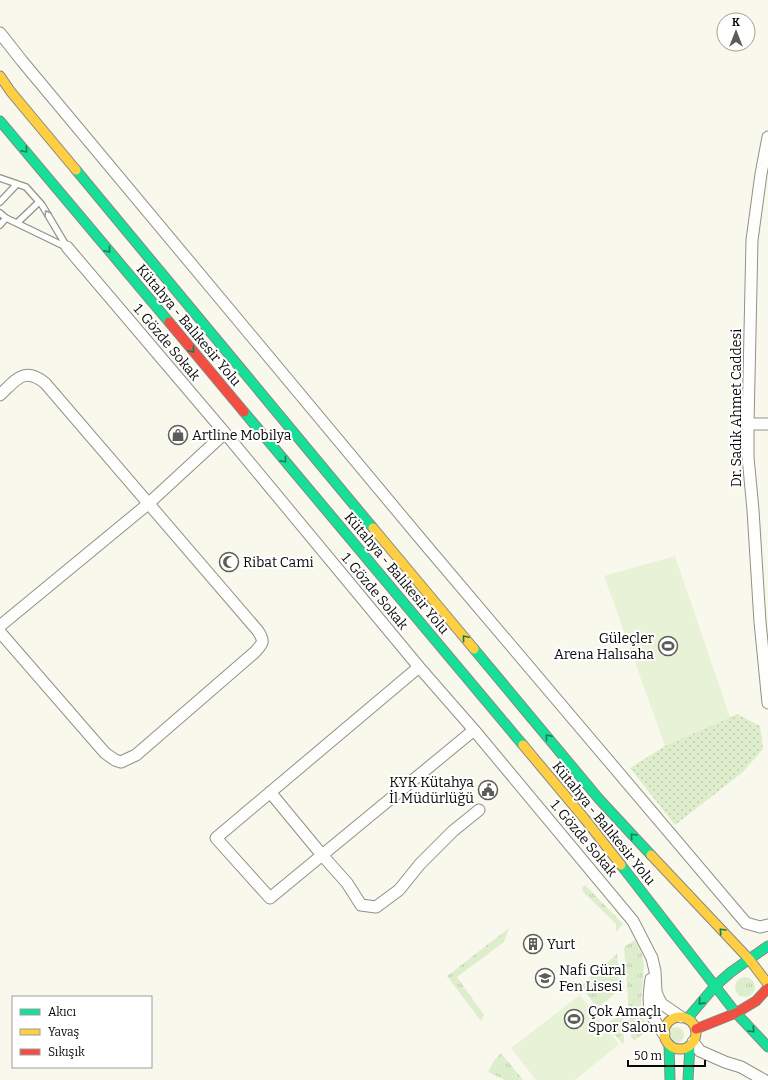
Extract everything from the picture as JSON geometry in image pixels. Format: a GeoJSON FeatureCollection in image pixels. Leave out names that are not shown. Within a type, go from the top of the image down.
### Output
{"type":"FeatureCollection","features":[{"type":"Feature","properties":{"kind":"main road","name":"Kütahya - Balıkesir Yolu"},"geometry":{"type":"LineString","coordinates":[[0,76],[11,92],[599,799],[749,959],[768,984]]}},
{"type":"Feature","properties":{"kind":"main road","name":"Kütahya - Balıkesir Yolu"},"geometry":{"type":"LineString","coordinates":[[0,120],[584,818],[736,1013],[768,1047]]}},
{"type":"Feature","properties":{"kind":"main road"},"geometry":{"type":"LineString","coordinates":[[684,1018],[715,986],[768,946]]}},
{"type":"Feature","properties":{"kind":"main road"},"geometry":{"type":"LineString","coordinates":[[696,1029],[736,1013],[756,1000],[768,988]]}},
{"type":"Feature","properties":{"kind":"main road"},"geometry":{"type":"LineString","coordinates":[[670,1080],[666,1039],[667,1024],[670,1020],[684,1018],[691,1021],[696,1029],[692,1044],[688,1080]]}},
{"type":"Feature","properties":{"kind":"main road"},"geometry":{"type":"LineString","coordinates":[[666,1039],[672,1047],[682,1049],[692,1044]]}},
{"type":"Feature","properties":{"kind":"street"},"geometry":{"type":"LineString","coordinates":[[0,33],[22,62],[440,561],[746,923],[760,927],[768,925]]}},
{"type":"Feature","properties":{"kind":"street","name":"Dr. Sadık Ahmet Caddesi"},"geometry":{"type":"LineString","coordinates":[[768,137],[761,174],[752,240],[748,424],[748,457],[760,622],[768,703]]}},
{"type":"Feature","properties":{"kind":"street","name":"1. Gözde Sokak"},"geometry":{"type":"LineString","coordinates":[[67,247],[225,433],[419,668],[474,730],[633,920],[652,958]]}},
{"type":"Feature","properties":{"kind":"street"},"geometry":{"type":"LineString","coordinates":[[0,395],[21,376],[31,375],[37,377],[45,383],[258,631],[263,639],[262,644],[255,652],[136,755],[121,762],[105,753],[0,632]]}},
{"type":"Feature","properties":{"kind":"street"},"geometry":{"type":"LineString","coordinates":[[748,424],[768,424]]}},
{"type":"Feature","properties":{"kind":"street"},"geometry":{"type":"LineString","coordinates":[[0,626],[148,504],[225,433]]}},
{"type":"Feature","properties":{"kind":"street"},"geometry":{"type":"LineString","coordinates":[[419,668],[216,838],[270,898],[474,730]]}},
{"type":"Feature","properties":{"kind":"street"},"geometry":{"type":"LineString","coordinates":[[270,792],[322,855],[347,882],[361,904],[376,907],[399,890],[420,864],[453,831],[479,810]]}},
{"type":"Feature","properties":{"kind":"street"},"geometry":{"type":"LineString","coordinates":[[652,958],[655,971],[656,992],[659,1000],[662,1004],[684,1018]]}},
{"type":"Feature","properties":{"kind":"street"},"geometry":{"type":"LineString","coordinates":[[652,958],[649,998],[650,1010],[652,1017],[666,1039]]}},
{"type":"Feature","properties":{"kind":"street"},"geometry":{"type":"LineString","coordinates":[[692,1044],[700,1051],[741,1067],[764,1080]]}},
{"type":"Feature","properties":{"kind":"lane"},"geometry":{"type":"LineString","coordinates":[[0,178],[26,187],[39,202],[67,247]]}},
{"type":"Feature","properties":{"kind":"lane"},"geometry":{"type":"LineString","coordinates":[[0,202],[17,184]]}},
{"type":"Feature","properties":{"kind":"lane"},"geometry":{"type":"LineString","coordinates":[[17,223],[39,202]]}},
{"type":"Feature","properties":{"kind":"lane"},"geometry":{"type":"LineString","coordinates":[[0,213],[6,218],[67,247]]}},
{"type":"Feature","properties":{"kind":"lane"},"geometry":{"type":"LineString","coordinates":[[0,225],[6,218]]}},
{"type":"Feature","properties":{"kind":"green space","name":"Güleçler Arena Halısaha"},"geometry":{"type":"Polygon","coordinates":[[[675,556],[730,717],[665,746],[604,576],[675,556]]]}},
{"type":"Feature","properties":{"kind":"green space"},"geometry":{"type":"Polygon","coordinates":[[[737,714],[760,726],[763,749],[743,772],[675,825],[630,768],[665,746],[737,714]]]}},
{"type":"Feature","properties":{"kind":"green space"},"geometry":{"type":"Polygon","coordinates":[[[585,885],[623,924],[616,932],[616,924],[583,892],[582,888],[585,885]]]}},
{"type":"Feature","properties":{"kind":"green space"},"geometry":{"type":"Polygon","coordinates":[[[509,928],[504,942],[457,977],[484,1015],[481,1021],[447,976],[509,928]]]}},
{"type":"Feature","properties":{"kind":"green space"},"geometry":{"type":"Polygon","coordinates":[[[635,940],[642,954],[644,966],[641,1004],[643,1017],[649,1029],[634,1041],[631,1037],[624,947],[635,940]]]}},
{"type":"Feature","properties":{"kind":"green space"},"geometry":{"type":"Polygon","coordinates":[[[617,954],[620,989],[598,1008],[580,986],[617,954]]]}},
{"type":"Feature","properties":{"kind":"green space"},"geometry":{"type":"Polygon","coordinates":[[[745,977],[752,980],[755,987],[752,994],[745,997],[738,994],[735,987],[738,980],[745,977]]]}},
{"type":"Feature","properties":{"kind":"green space","name":"Çok Amaçlı Spor Salonu"},"geometry":{"type":"Polygon","coordinates":[[[580,995],[619,1044],[575,1080],[536,1080],[511,1048],[580,995]]]}},
{"type":"Feature","properties":{"kind":"green space"},"geometry":{"type":"Polygon","coordinates":[[[622,1012],[623,1044],[614,1034],[617,1031],[609,1022],[622,1012]]]}},
{"type":"Feature","properties":{"kind":"green space"},"geometry":{"type":"Polygon","coordinates":[[[673,1027],[679,1027],[684,1032],[682,1041],[679,1043],[673,1043],[668,1038],[668,1032],[673,1027]]]}},
{"type":"Feature","properties":{"kind":"green space"},"geometry":{"type":"Polygon","coordinates":[[[501,1053],[523,1080],[505,1080],[488,1072],[493,1062],[501,1053]]]}},
{"type":"Feature","properties":{"kind":"traffic: fast"},"geometry":{"type":"LineString","coordinates":[[0,121],[169,322]]}},
{"type":"Feature","properties":{"kind":"traffic: fast"},"geometry":{"type":"LineString","coordinates":[[76,170],[373,528]]}},
{"type":"Feature","properties":{"kind":"traffic: fast"},"geometry":{"type":"LineString","coordinates":[[244,412],[523,745]]}},
{"type":"Feature","properties":{"kind":"traffic: fast"},"geometry":{"type":"LineString","coordinates":[[474,649],[599,799],[651,855]]}},
{"type":"Feature","properties":{"kind":"traffic: fast"},"geometry":{"type":"LineString","coordinates":[[621,865],[736,1013],[768,1047]]}},
{"type":"Feature","properties":{"kind":"traffic: fast"},"geometry":{"type":"LineString","coordinates":[[687,1019],[715,986],[731,972],[768,946]]}},
{"type":"Feature","properties":{"kind":"traffic: fast"},"geometry":{"type":"LineString","coordinates":[[669,1044],[670,1080]]}},
{"type":"Feature","properties":{"kind":"traffic: fast"},"geometry":{"type":"LineString","coordinates":[[688,1080],[690,1045]]}},
{"type":"Feature","properties":{"kind":"traffic: slow"},"geometry":{"type":"LineString","coordinates":[[0,76],[11,92],[76,170]]}},
{"type":"Feature","properties":{"kind":"traffic: slow"},"geometry":{"type":"LineString","coordinates":[[373,528],[474,649]]}},
{"type":"Feature","properties":{"kind":"traffic: slow"},"geometry":{"type":"LineString","coordinates":[[523,745],[621,865]]}},
{"type":"Feature","properties":{"kind":"traffic: slow"},"geometry":{"type":"LineString","coordinates":[[651,855],[749,959],[768,984]]}},
{"type":"Feature","properties":{"kind":"traffic: slow"},"geometry":{"type":"LineString","coordinates":[[677,1017],[683,1017],[693,1024],[696,1033],[695,1039],[689,1046],[683,1049],[677,1049],[667,1042],[664,1036],[664,1030],[671,1020],[677,1017]]}},
{"type":"Feature","properties":{"kind":"traffic: jam"},"geometry":{"type":"LineString","coordinates":[[169,322],[244,412]]}},
{"type":"Feature","properties":{"kind":"traffic: jam"},"geometry":{"type":"LineString","coordinates":[[696,1029],[736,1013],[756,1001],[768,988]]}},
{"type":"Feature","properties":{"kind":"place","name":"Artline Mobilya"},"geometry":{"type":"Point","coordinates":[178,435]}},
{"type":"Feature","properties":{"kind":"place","name":"Ribat Cami"},"geometry":{"type":"Point","coordinates":[229,562]}},
{"type":"Feature","properties":{"kind":"place","name":"Güleçler Arena Halısaha"},"geometry":{"type":"Point","coordinates":[668,646]}},
{"type":"Feature","properties":{"kind":"place","name":"KYK Kütahya İl Müdürlüğü"},"geometry":{"type":"Point","coordinates":[488,790]}},
{"type":"Feature","properties":{"kind":"place","name":"Yurt"},"geometry":{"type":"Point","coordinates":[533,944]}},
{"type":"Feature","properties":{"kind":"place","name":"Nafi Güral Fen Lisesi"},"geometry":{"type":"Point","coordinates":[545,978]}},
{"type":"Feature","properties":{"kind":"place","name":"Çok Amaçlı Spor Salonu"},"geometry":{"type":"Point","coordinates":[574,1019]}}]}
